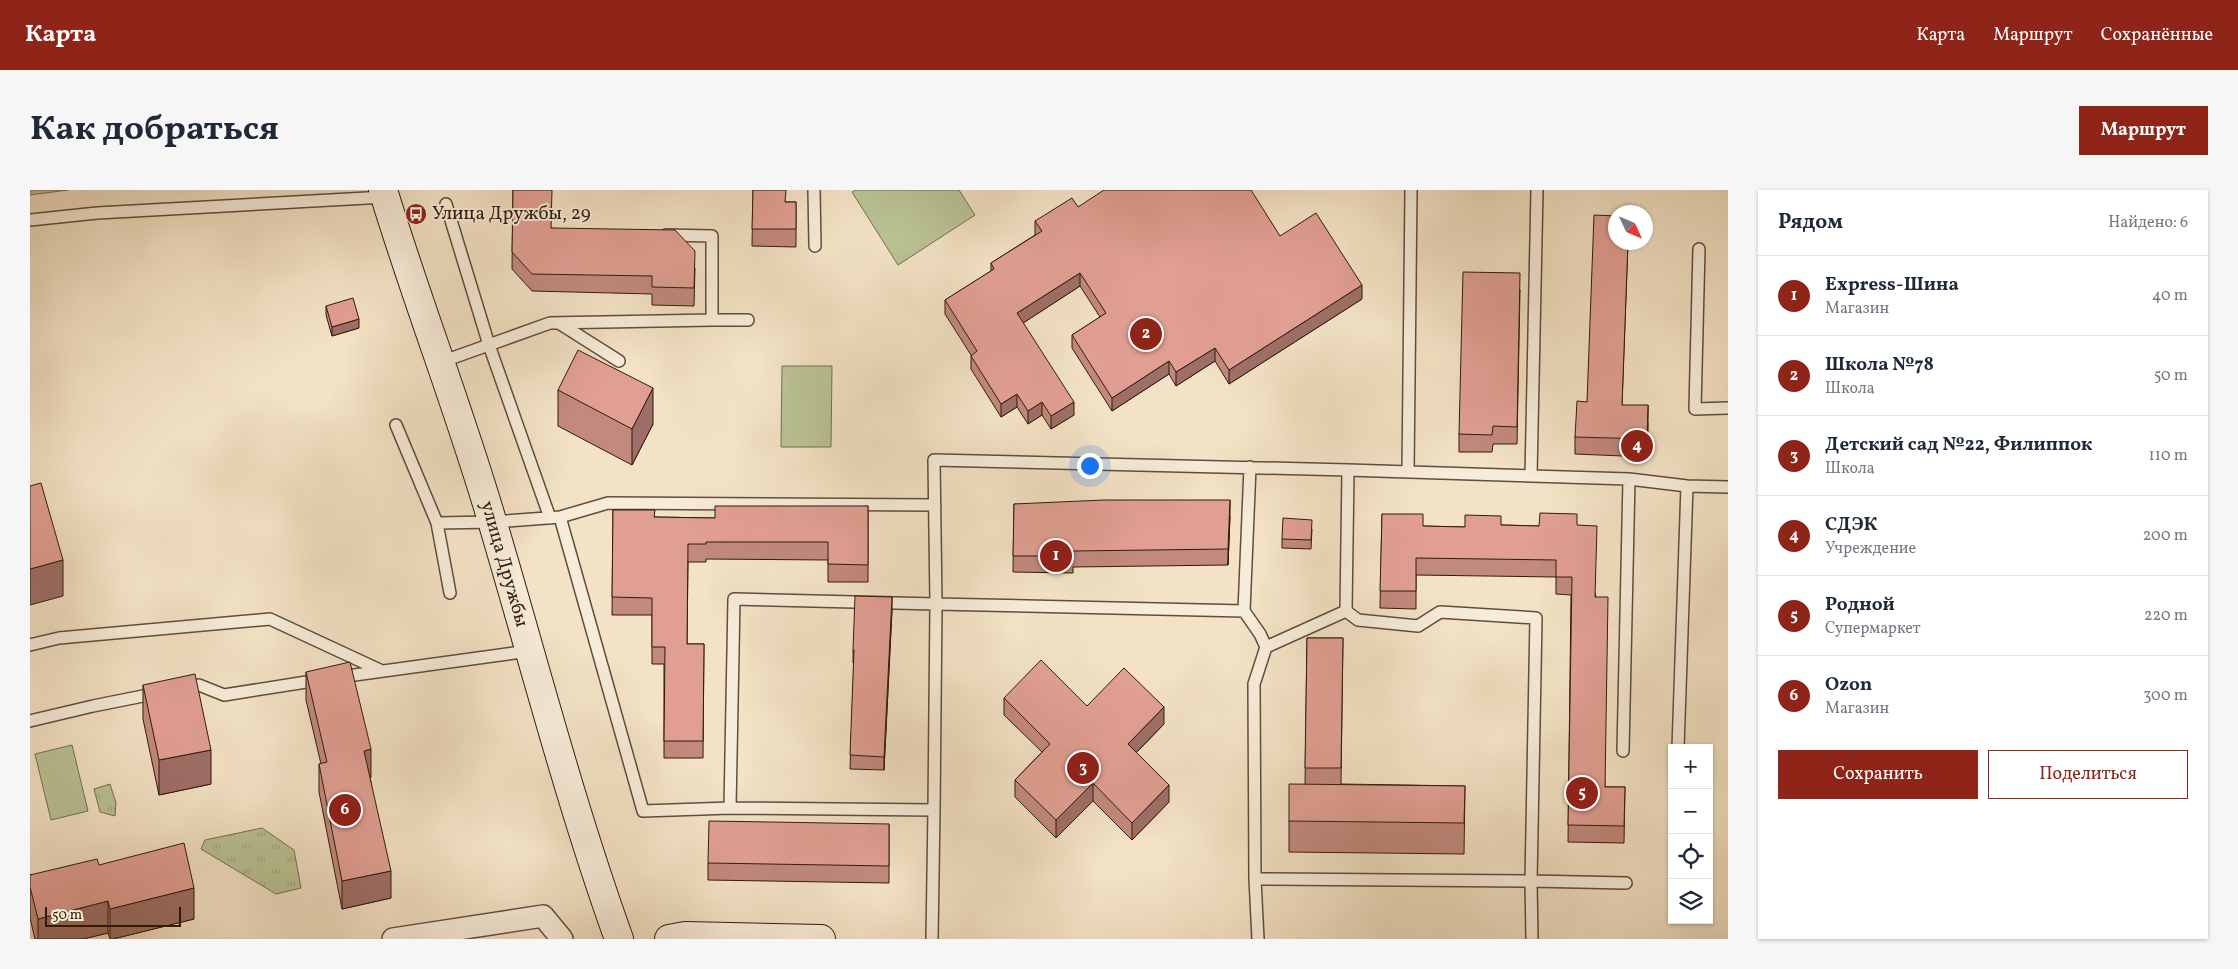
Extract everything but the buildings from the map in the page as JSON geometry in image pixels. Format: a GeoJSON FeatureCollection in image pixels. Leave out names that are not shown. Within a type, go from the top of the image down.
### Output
{"type":"FeatureCollection","features":[{"type":"Feature","properties":{"kind":"street","name":"улица Дружбы"},"geometry":{"type":"LineString","coordinates":[[384,193],[492,522],[600,887],[619,939]]}},
{"type":"Feature","properties":{"kind":"street"},"geometry":{"type":"LineString","coordinates":[[392,939],[544,916],[562,939]]}},
{"type":"Feature","properties":{"kind":"street"},"geometry":{"type":"LineString","coordinates":[[669,939],[685,936],[821,939]]}},
{"type":"Feature","properties":{"kind":"lane"},"geometry":{"type":"LineString","coordinates":[[814,190],[814,246]]}},
{"type":"Feature","properties":{"kind":"lane"},"geometry":{"type":"LineString","coordinates":[[1408,472],[1411,190]]}},
{"type":"Feature","properties":{"kind":"lane"},"geometry":{"type":"LineString","coordinates":[[1531,476],[1537,190]]}},
{"type":"Feature","properties":{"kind":"lane"},"geometry":{"type":"LineString","coordinates":[[30,220],[97,213],[384,193]]}},
{"type":"Feature","properties":{"kind":"lane"},"geometry":{"type":"LineString","coordinates":[[446,204],[489,345],[555,517],[643,810],[730,808],[934,810]]}},
{"type":"Feature","properties":{"kind":"lane"},"geometry":{"type":"LineString","coordinates":[[653,235],[712,236],[712,320]]}},
{"type":"Feature","properties":{"kind":"lane"},"geometry":{"type":"LineString","coordinates":[[1699,249],[1696,409],[1728,408]]}},
{"type":"Feature","properties":{"kind":"lane"},"geometry":{"type":"LineString","coordinates":[[441,362],[550,323],[748,320]]}},
{"type":"Feature","properties":{"kind":"lane"},"geometry":{"type":"LineString","coordinates":[[559,323],[619,361]]}},
{"type":"Feature","properties":{"kind":"lane"},"geometry":{"type":"LineString","coordinates":[[396,425],[437,523],[450,594]]}},
{"type":"Feature","properties":{"kind":"lane"},"geometry":{"type":"LineString","coordinates":[[932,939],[936,604],[934,460],[1250,467],[1628,479],[1687,486],[1728,487]]}},
{"type":"Feature","properties":{"kind":"lane"},"geometry":{"type":"LineString","coordinates":[[1250,467],[1244,611],[1260,634],[1266,647],[1254,684],[1255,879],[1258,939]]}},
{"type":"Feature","properties":{"kind":"lane"},"geometry":{"type":"LineString","coordinates":[[1346,611],[1348,470]]}},
{"type":"Feature","properties":{"kind":"lane"},"geometry":{"type":"LineString","coordinates":[[1623,751],[1628,479]]}},
{"type":"Feature","properties":{"kind":"lane"},"geometry":{"type":"LineString","coordinates":[[1678,744],[1687,486]]}},
{"type":"Feature","properties":{"kind":"lane"},"geometry":{"type":"LineString","coordinates":[[437,523],[492,522],[555,517],[608,503],[935,505]]}},
{"type":"Feature","properties":{"kind":"lane"},"geometry":{"type":"LineString","coordinates":[[730,808],[734,599],[1244,611]]}},
{"type":"Feature","properties":{"kind":"lane"},"geometry":{"type":"LineString","coordinates":[[1266,647],[1346,611]]}},
{"type":"Feature","properties":{"kind":"lane"},"geometry":{"type":"LineString","coordinates":[[1346,611],[1358,620],[1418,626],[1440,612],[1536,618],[1531,881],[1532,939]]}},
{"type":"Feature","properties":{"kind":"lane"},"geometry":{"type":"LineString","coordinates":[[30,645],[59,638],[270,619],[382,671]]}},
{"type":"Feature","properties":{"kind":"lane"},"geometry":{"type":"LineString","coordinates":[[30,722],[93,706],[199,685],[224,695],[529,651]]}},
{"type":"Feature","properties":{"kind":"lane"},"geometry":{"type":"LineString","coordinates":[[1255,879],[1531,881],[1626,884]]}},
{"type":"Feature","properties":{"kind":"green space"},"geometry":{"type":"Polygon","coordinates":[[[30,190],[68,190],[30,195],[30,190]]]}},
{"type":"Feature","properties":{"kind":"green space"},"geometry":{"type":"Polygon","coordinates":[[[856,190],[959,190],[975,215],[898,265],[852,192],[856,190]]]}},
{"type":"Feature","properties":{"kind":"green space"},"geometry":{"type":"Polygon","coordinates":[[[782,366],[832,366],[831,447],[781,447],[782,366]]]}},
{"type":"Feature","properties":{"kind":"green space"},"geometry":{"type":"Polygon","coordinates":[[[72,745],[88,811],[51,820],[35,754],[72,745]]]}},
{"type":"Feature","properties":{"kind":"green space"},"geometry":{"type":"Polygon","coordinates":[[[110,784],[116,803],[115,816],[100,812],[94,789],[110,784]]]}},
{"type":"Feature","properties":{"kind":"green space"},"geometry":{"type":"Polygon","coordinates":[[[262,828],[294,850],[301,888],[276,894],[201,849],[205,840],[262,828]]]}},
{"type":"Feature","properties":{"kind":"place","name":"Улица Дружбы, 29"},"geometry":{"type":"Point","coordinates":[416,214]}},
{"type":"Feature","properties":{"kind":"place","name":"Школа №78"},"geometry":{"type":"Point","coordinates":[1146,334]}},
{"type":"Feature","properties":{"kind":"place","name":"СДЭК"},"geometry":{"type":"Point","coordinates":[1637,446]}},
{"type":"Feature","properties":{"kind":"place","name":"Express-Шина"},"geometry":{"type":"Point","coordinates":[1056,556]}},
{"type":"Feature","properties":{"kind":"place","name":"Детский сад №22, Филиппок"},"geometry":{"type":"Point","coordinates":[1083,768]}},
{"type":"Feature","properties":{"kind":"place","name":"Родной"},"geometry":{"type":"Point","coordinates":[1582,793]}},
{"type":"Feature","properties":{"kind":"place","name":"Ozon"},"geometry":{"type":"Point","coordinates":[345,810]}}]}
